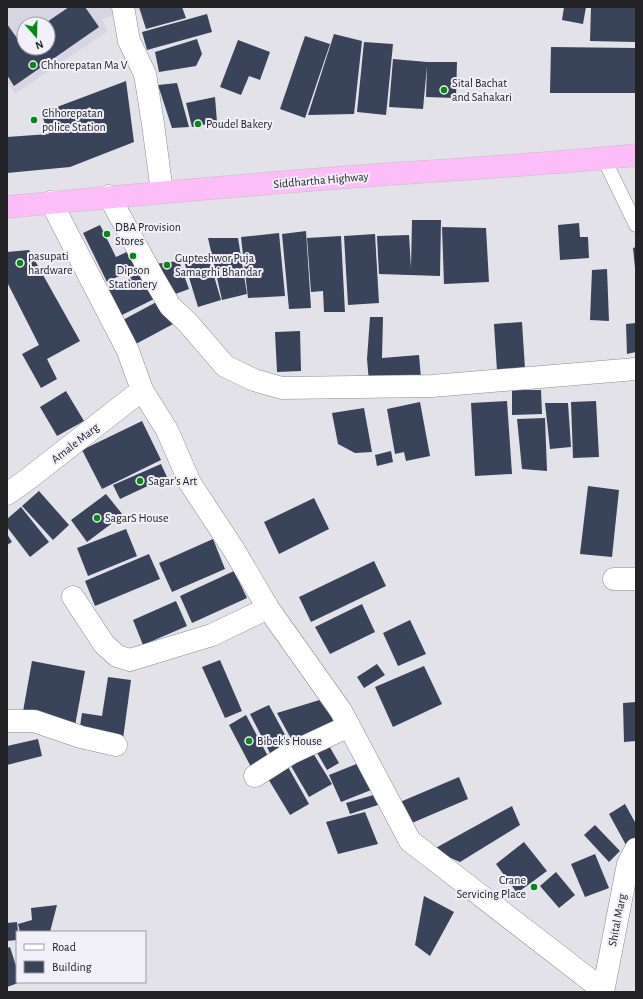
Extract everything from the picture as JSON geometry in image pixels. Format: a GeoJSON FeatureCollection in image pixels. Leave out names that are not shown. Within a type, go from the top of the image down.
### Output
{"type":"FeatureCollection","features":[{"type":"Feature","properties":{"kind":"highway","name":"Siddhartha Highway"},"geometry":{"type":"LineString","coordinates":[[7,206],[109,196],[636,155]]}},
{"type":"Feature","properties":{"kind":"street"},"geometry":{"type":"LineString","coordinates":[[123,7],[129,41],[145,74],[162,192]]}},
{"type":"Feature","properties":{"kind":"street"},"geometry":{"type":"LineString","coordinates":[[109,196],[170,306],[188,323],[225,366],[254,380],[282,388],[432,386],[636,369]]}},
{"type":"Feature","properties":{"kind":"street"},"geometry":{"type":"LineString","coordinates":[[51,202],[128,351],[142,390],[167,430],[190,483],[234,550],[268,608],[341,711],[410,841],[603,991]]}},
{"type":"Feature","properties":{"kind":"street","name":"Amale Marg"},"geometry":{"type":"LineString","coordinates":[[7,494],[142,390]]}},
{"type":"Feature","properties":{"kind":"street"},"geometry":{"type":"LineString","coordinates":[[614,579],[636,579]]}},
{"type":"Feature","properties":{"kind":"street"},"geometry":{"type":"LineString","coordinates":[[73,597],[104,644],[117,656],[130,660],[212,635],[268,608]]}},
{"type":"Feature","properties":{"kind":"street"},"geometry":{"type":"LineString","coordinates":[[7,721],[34,721],[81,737],[116,745]]}},
{"type":"Feature","properties":{"kind":"street"},"geometry":{"type":"LineString","coordinates":[[255,776],[291,753],[349,726]]}},
{"type":"Feature","properties":{"kind":"street","name":"Shital Marg"},"geometry":{"type":"LineString","coordinates":[[603,991],[628,864],[636,849]]}},
{"type":"Feature","properties":{"kind":"lane"},"geometry":{"type":"LineString","coordinates":[[604,158],[636,225]]}},
{"type":"Feature","properties":{"kind":"shaded area","name":"Chhorepatan Ma V"},"geometry":{"type":"Polygon","coordinates":[[[7,7],[148,7],[102,19],[108,31],[15,94],[7,82],[7,7]]]}},
{"type":"Feature","properties":{"kind":"building"},"geometry":{"type":"Polygon","coordinates":[[[69,7],[85,7],[99,27],[14,86],[7,75],[7,24],[16,37],[16,56],[56,56],[56,16],[69,7]]]}},
{"type":"Feature","properties":{"kind":"building"},"geometry":{"type":"Polygon","coordinates":[[[139,7],[182,7],[186,18],[146,29],[139,7]]]}},
{"type":"Feature","properties":{"kind":"building"},"geometry":{"type":"Polygon","coordinates":[[[564,7],[586,7],[583,24],[562,20],[564,7]]]}},
{"type":"Feature","properties":{"kind":"building"},"geometry":{"type":"Polygon","coordinates":[[[591,7],[636,7],[636,42],[590,41],[591,7]]]}},
{"type":"Feature","properties":{"kind":"building"},"geometry":{"type":"Polygon","coordinates":[[[207,14],[212,32],[147,50],[142,32],[207,14]]]}},
{"type":"Feature","properties":{"kind":"building"},"geometry":{"type":"Polygon","coordinates":[[[334,34],[362,41],[354,114],[308,115],[334,34]]]}},
{"type":"Feature","properties":{"kind":"building"},"geometry":{"type":"Polygon","coordinates":[[[305,36],[330,44],[305,118],[280,109],[305,36]]]}},
{"type":"Feature","properties":{"kind":"building"},"geometry":{"type":"Polygon","coordinates":[[[197,39],[202,54],[196,66],[159,72],[155,52],[197,39]]]}},
{"type":"Feature","properties":{"kind":"building"},"geometry":{"type":"Polygon","coordinates":[[[238,40],[270,52],[260,80],[249,76],[241,95],[220,87],[238,40]]]}},
{"type":"Feature","properties":{"kind":"building"},"geometry":{"type":"Polygon","coordinates":[[[364,42],[393,44],[386,115],[357,112],[364,42]]]}},
{"type":"Feature","properties":{"kind":"building"},"geometry":{"type":"Polygon","coordinates":[[[551,47],[636,48],[636,93],[550,93],[551,47]]]}},
{"type":"Feature","properties":{"kind":"building"},"geometry":{"type":"Polygon","coordinates":[[[393,59],[427,62],[457,62],[456,98],[426,97],[427,66],[423,109],[389,107],[393,59]]]}},
{"type":"Feature","properties":{"kind":"building"},"geometry":{"type":"Polygon","coordinates":[[[126,81],[134,142],[70,167],[7,173],[7,137],[49,134],[41,113],[126,81]]]}},
{"type":"Feature","properties":{"kind":"building"},"geometry":{"type":"Polygon","coordinates":[[[177,83],[189,127],[172,128],[158,85],[177,83]]]}},
{"type":"Feature","properties":{"kind":"building"},"geometry":{"type":"Polygon","coordinates":[[[215,97],[217,122],[192,127],[186,103],[215,97]]]}},
{"type":"Feature","properties":{"kind":"building"},"geometry":{"type":"Polygon","coordinates":[[[412,220],[441,220],[440,276],[379,274],[377,236],[409,235],[411,268],[412,220]]]}},
{"type":"Feature","properties":{"kind":"building"},"geometry":{"type":"Polygon","coordinates":[[[579,223],[580,237],[588,237],[589,258],[560,260],[558,225],[579,223]]]}},
{"type":"Feature","properties":{"kind":"building"},"geometry":{"type":"Polygon","coordinates":[[[100,225],[116,257],[131,250],[139,266],[107,282],[83,233],[100,225]]]}},
{"type":"Feature","properties":{"kind":"building"},"geometry":{"type":"Polygon","coordinates":[[[442,227],[486,228],[489,282],[444,284],[442,227]]]}},
{"type":"Feature","properties":{"kind":"building"},"geometry":{"type":"Polygon","coordinates":[[[306,231],[311,308],[289,309],[282,234],[306,231]]]}},
{"type":"Feature","properties":{"kind":"building"},"geometry":{"type":"Polygon","coordinates":[[[279,233],[285,296],[248,298],[241,237],[279,233]]]}},
{"type":"Feature","properties":{"kind":"building"},"geometry":{"type":"Polygon","coordinates":[[[375,234],[379,303],[348,305],[344,236],[375,234]]]}},
{"type":"Feature","properties":{"kind":"building"},"geometry":{"type":"Polygon","coordinates":[[[341,236],[345,312],[324,312],[323,291],[311,292],[307,238],[341,236]]]}},
{"type":"Feature","properties":{"kind":"building"},"geometry":{"type":"Polygon","coordinates":[[[208,238],[238,238],[247,294],[222,300],[208,238]]]}},
{"type":"Feature","properties":{"kind":"building"},"geometry":{"type":"Polygon","coordinates":[[[636,247],[636,268],[635,268],[633,248],[636,247]]]}},
{"type":"Feature","properties":{"kind":"building"},"geometry":{"type":"Polygon","coordinates":[[[29,250],[80,341],[47,359],[57,379],[41,388],[22,354],[39,345],[7,282],[7,252],[29,250]]]}},
{"type":"Feature","properties":{"kind":"building"},"geometry":{"type":"Polygon","coordinates":[[[209,259],[221,300],[198,307],[184,261],[209,259]]]}},
{"type":"Feature","properties":{"kind":"building"},"geometry":{"type":"Polygon","coordinates":[[[179,261],[189,289],[167,297],[155,264],[179,261]]]}},
{"type":"Feature","properties":{"kind":"building"},"geometry":{"type":"Polygon","coordinates":[[[607,269],[609,321],[590,320],[592,270],[607,269]]]}},
{"type":"Feature","properties":{"kind":"building"},"geometry":{"type":"Polygon","coordinates":[[[143,271],[156,298],[120,316],[106,290],[143,271]]]}},
{"type":"Feature","properties":{"kind":"building"},"geometry":{"type":"Polygon","coordinates":[[[162,299],[175,323],[134,345],[121,321],[162,299]]]}},
{"type":"Feature","properties":{"kind":"building"},"geometry":{"type":"Polygon","coordinates":[[[370,317],[383,317],[382,358],[419,355],[421,378],[369,382],[367,359],[370,317]]]}},
{"type":"Feature","properties":{"kind":"building"},"geometry":{"type":"Polygon","coordinates":[[[522,322],[525,369],[497,371],[494,324],[522,322]]]}},
{"type":"Feature","properties":{"kind":"building"},"geometry":{"type":"Polygon","coordinates":[[[636,323],[636,352],[627,354],[626,324],[636,323]]]}},
{"type":"Feature","properties":{"kind":"building"},"geometry":{"type":"Polygon","coordinates":[[[300,331],[301,371],[277,372],[275,332],[300,331]]]}},
{"type":"Feature","properties":{"kind":"building"},"geometry":{"type":"Polygon","coordinates":[[[512,390],[541,390],[542,414],[512,415],[512,390]]]}},
{"type":"Feature","properties":{"kind":"building"},"geometry":{"type":"Polygon","coordinates":[[[66,391],[84,421],[57,436],[40,407],[66,391]]]}},
{"type":"Feature","properties":{"kind":"building"},"geometry":{"type":"Polygon","coordinates":[[[507,401],[512,474],[475,476],[471,403],[507,401]]]}},
{"type":"Feature","properties":{"kind":"building"},"geometry":{"type":"Polygon","coordinates":[[[596,401],[599,457],[573,458],[571,402],[596,401]]]}},
{"type":"Feature","properties":{"kind":"building"},"geometry":{"type":"Polygon","coordinates":[[[420,402],[430,456],[406,461],[404,452],[395,454],[387,409],[420,402]]]}},
{"type":"Feature","properties":{"kind":"building"},"geometry":{"type":"Polygon","coordinates":[[[545,403],[568,403],[571,447],[550,449],[545,403]]]}},
{"type":"Feature","properties":{"kind":"building"},"geometry":{"type":"Polygon","coordinates":[[[364,408],[372,452],[355,453],[338,444],[332,413],[364,408]]]}},
{"type":"Feature","properties":{"kind":"building"},"geometry":{"type":"Polygon","coordinates":[[[545,418],[547,471],[522,469],[517,419],[545,418]]]}},
{"type":"Feature","properties":{"kind":"building"},"geometry":{"type":"Polygon","coordinates":[[[142,421],[161,460],[102,489],[82,450],[142,421]]]}},
{"type":"Feature","properties":{"kind":"building"},"geometry":{"type":"Polygon","coordinates":[[[391,451],[393,462],[377,466],[375,455],[391,451]]]}},
{"type":"Feature","properties":{"kind":"building","name":"Sagar's Art"},"geometry":{"type":"Polygon","coordinates":[[[161,464],[167,477],[120,499],[113,485],[161,464]]]}},
{"type":"Feature","properties":{"kind":"building"},"geometry":{"type":"Polygon","coordinates":[[[588,486],[619,490],[612,557],[580,554],[588,486]]]}},
{"type":"Feature","properties":{"kind":"building"},"geometry":{"type":"Polygon","coordinates":[[[39,491],[69,525],[53,540],[22,506],[39,491]]]}},
{"type":"Feature","properties":{"kind":"building","name":"SagarS House"},"geometry":{"type":"Polygon","coordinates":[[[106,494],[123,515],[87,542],[71,520],[106,494]]]}},
{"type":"Feature","properties":{"kind":"building"},"geometry":{"type":"Polygon","coordinates":[[[314,498],[329,529],[279,554],[264,522],[314,498]]]}},
{"type":"Feature","properties":{"kind":"building"},"geometry":{"type":"Polygon","coordinates":[[[21,507],[49,542],[30,557],[7,527],[7,519],[21,507]]]}},
{"type":"Feature","properties":{"kind":"building"},"geometry":{"type":"Polygon","coordinates":[[[126,529],[137,556],[88,576],[77,548],[126,529]]]}},
{"type":"Feature","properties":{"kind":"building"},"geometry":{"type":"Polygon","coordinates":[[[7,534],[12,542],[7,545],[7,534]]]}},
{"type":"Feature","properties":{"kind":"building"},"geometry":{"type":"Polygon","coordinates":[[[213,539],[225,569],[172,592],[159,563],[213,539]]]}},
{"type":"Feature","properties":{"kind":"building"},"geometry":{"type":"Polygon","coordinates":[[[149,554],[160,579],[95,606],[85,581],[149,554]]]}},
{"type":"Feature","properties":{"kind":"building"},"geometry":{"type":"Polygon","coordinates":[[[374,561],[386,586],[311,622],[299,597],[374,561]]]}},
{"type":"Feature","properties":{"kind":"building"},"geometry":{"type":"Polygon","coordinates":[[[234,571],[247,598],[192,623],[180,596],[234,571]]]}},
{"type":"Feature","properties":{"kind":"building"},"geometry":{"type":"Polygon","coordinates":[[[176,601],[187,626],[143,645],[133,620],[176,601]]]}},
{"type":"Feature","properties":{"kind":"building"},"geometry":{"type":"Polygon","coordinates":[[[362,604],[375,632],[330,654],[315,627],[362,604]]]}},
{"type":"Feature","properties":{"kind":"building"},"geometry":{"type":"Polygon","coordinates":[[[410,620],[426,654],[398,666],[383,633],[410,620]]]}},
{"type":"Feature","properties":{"kind":"building"},"geometry":{"type":"Polygon","coordinates":[[[220,660],[242,711],[225,718],[202,667],[220,660]]]}},
{"type":"Feature","properties":{"kind":"building"},"geometry":{"type":"Polygon","coordinates":[[[32,661],[85,671],[75,726],[22,717],[32,661]]]}},
{"type":"Feature","properties":{"kind":"building"},"geometry":{"type":"Polygon","coordinates":[[[377,664],[385,675],[364,688],[357,677],[377,664]]]}},
{"type":"Feature","properties":{"kind":"building"},"geometry":{"type":"Polygon","coordinates":[[[424,666],[442,704],[393,727],[375,687],[424,666]]]}},
{"type":"Feature","properties":{"kind":"building"},"geometry":{"type":"Polygon","coordinates":[[[108,677],[131,680],[123,739],[79,733],[82,713],[102,716],[108,677]]]}},
{"type":"Feature","properties":{"kind":"building"},"geometry":{"type":"Polygon","coordinates":[[[326,698],[338,722],[294,744],[277,713],[326,698]]]}},
{"type":"Feature","properties":{"kind":"building"},"geometry":{"type":"Polygon","coordinates":[[[636,702],[636,741],[624,742],[623,703],[636,702]]]}},
{"type":"Feature","properties":{"kind":"building"},"geometry":{"type":"Polygon","coordinates":[[[269,705],[291,746],[271,755],[250,714],[269,705]]]}},
{"type":"Feature","properties":{"kind":"building","name":"Bibek's House"},"geometry":{"type":"Polygon","coordinates":[[[246,715],[269,758],[251,767],[229,725],[246,715]]]}},
{"type":"Feature","properties":{"kind":"building"},"geometry":{"type":"Polygon","coordinates":[[[38,739],[42,756],[7,765],[7,746],[38,739]]]}},
{"type":"Feature","properties":{"kind":"building"},"geometry":{"type":"Polygon","coordinates":[[[328,744],[339,763],[327,770],[316,751],[328,744]]]}},
{"type":"Feature","properties":{"kind":"building"},"geometry":{"type":"Polygon","coordinates":[[[313,753],[332,784],[309,797],[291,766],[313,753]]]}},
{"type":"Feature","properties":{"kind":"building"},"geometry":{"type":"Polygon","coordinates":[[[364,761],[376,788],[341,802],[329,775],[364,761]]]}},
{"type":"Feature","properties":{"kind":"building"},"geometry":{"type":"Polygon","coordinates":[[[287,765],[309,804],[290,815],[267,777],[287,765]]]}},
{"type":"Feature","properties":{"kind":"building"},"geometry":{"type":"Polygon","coordinates":[[[459,777],[468,799],[412,823],[400,802],[459,777]]]}},
{"type":"Feature","properties":{"kind":"building"},"geometry":{"type":"Polygon","coordinates":[[[377,794],[381,804],[350,814],[346,803],[377,794]]]}},
{"type":"Feature","properties":{"kind":"building"},"geometry":{"type":"Polygon","coordinates":[[[625,804],[636,824],[636,840],[626,845],[609,814],[625,804]]]}},
{"type":"Feature","properties":{"kind":"building"},"geometry":{"type":"Polygon","coordinates":[[[512,806],[520,825],[460,862],[432,850],[512,806]]]}},
{"type":"Feature","properties":{"kind":"building"},"geometry":{"type":"Polygon","coordinates":[[[365,812],[378,844],[338,854],[326,822],[365,812]]]}},
{"type":"Feature","properties":{"kind":"building"},"geometry":{"type":"Polygon","coordinates":[[[595,825],[620,851],[609,862],[584,835],[595,825]]]}},
{"type":"Feature","properties":{"kind":"building"},"geometry":{"type":"Polygon","coordinates":[[[524,842],[547,871],[517,893],[496,864],[524,842]]]}},
{"type":"Feature","properties":{"kind":"building"},"geometry":{"type":"Polygon","coordinates":[[[595,854],[609,888],[585,897],[571,864],[595,854]]]}},
{"type":"Feature","properties":{"kind":"building"},"geometry":{"type":"Polygon","coordinates":[[[556,872],[575,895],[559,908],[540,886],[556,872]]]}},
{"type":"Feature","properties":{"kind":"building"},"geometry":{"type":"Polygon","coordinates":[[[424,896],[454,912],[430,956],[415,945],[424,896]]]}},
{"type":"Feature","properties":{"kind":"building"},"geometry":{"type":"Polygon","coordinates":[[[57,905],[50,931],[20,931],[18,924],[32,920],[31,908],[57,905]]]}},
{"type":"Feature","properties":{"kind":"building"},"geometry":{"type":"Polygon","coordinates":[[[17,922],[18,931],[16,931],[16,940],[7,941],[7,923],[17,922]]]}},
{"type":"Feature","properties":{"kind":"building"},"geometry":{"type":"Polygon","coordinates":[[[10,947],[16,966],[16,983],[18,983],[7,987],[7,948],[10,947]]]}},
{"type":"Feature","properties":{"kind":"place","name":"Chhorepatan Ma V"},"geometry":{"type":"Point","coordinates":[33,65]}},
{"type":"Feature","properties":{"kind":"place","name":"Sital Bachat and Sahakari"},"geometry":{"type":"Point","coordinates":[444,90]}},
{"type":"Feature","properties":{"kind":"place","name":"Chhorepatan police Station"},"geometry":{"type":"Point","coordinates":[34,120]}},
{"type":"Feature","properties":{"kind":"place","name":"Poudel Bakery"},"geometry":{"type":"Point","coordinates":[198,124]}},
{"type":"Feature","properties":{"kind":"place","name":"DBA Provision Stores"},"geometry":{"type":"Point","coordinates":[107,234]}},
{"type":"Feature","properties":{"kind":"place","name":"Dipson Stationery"},"geometry":{"type":"Point","coordinates":[133,256]}},
{"type":"Feature","properties":{"kind":"place","name":"pasupati hardware"},"geometry":{"type":"Point","coordinates":[20,263]}},
{"type":"Feature","properties":{"kind":"place","name":"Gupteshwor Puja Samagrhi Bhandar"},"geometry":{"type":"Point","coordinates":[167,265]}},
{"type":"Feature","properties":{"kind":"place","name":"Sagar's Art"},"geometry":{"type":"Point","coordinates":[140,481]}},
{"type":"Feature","properties":{"kind":"place","name":"SagarS House"},"geometry":{"type":"Point","coordinates":[97,518]}},
{"type":"Feature","properties":{"kind":"place","name":"Bibek's House"},"geometry":{"type":"Point","coordinates":[249,741]}},
{"type":"Feature","properties":{"kind":"place","name":"Crane Servicing Place"},"geometry":{"type":"Point","coordinates":[534,887]}}]}
